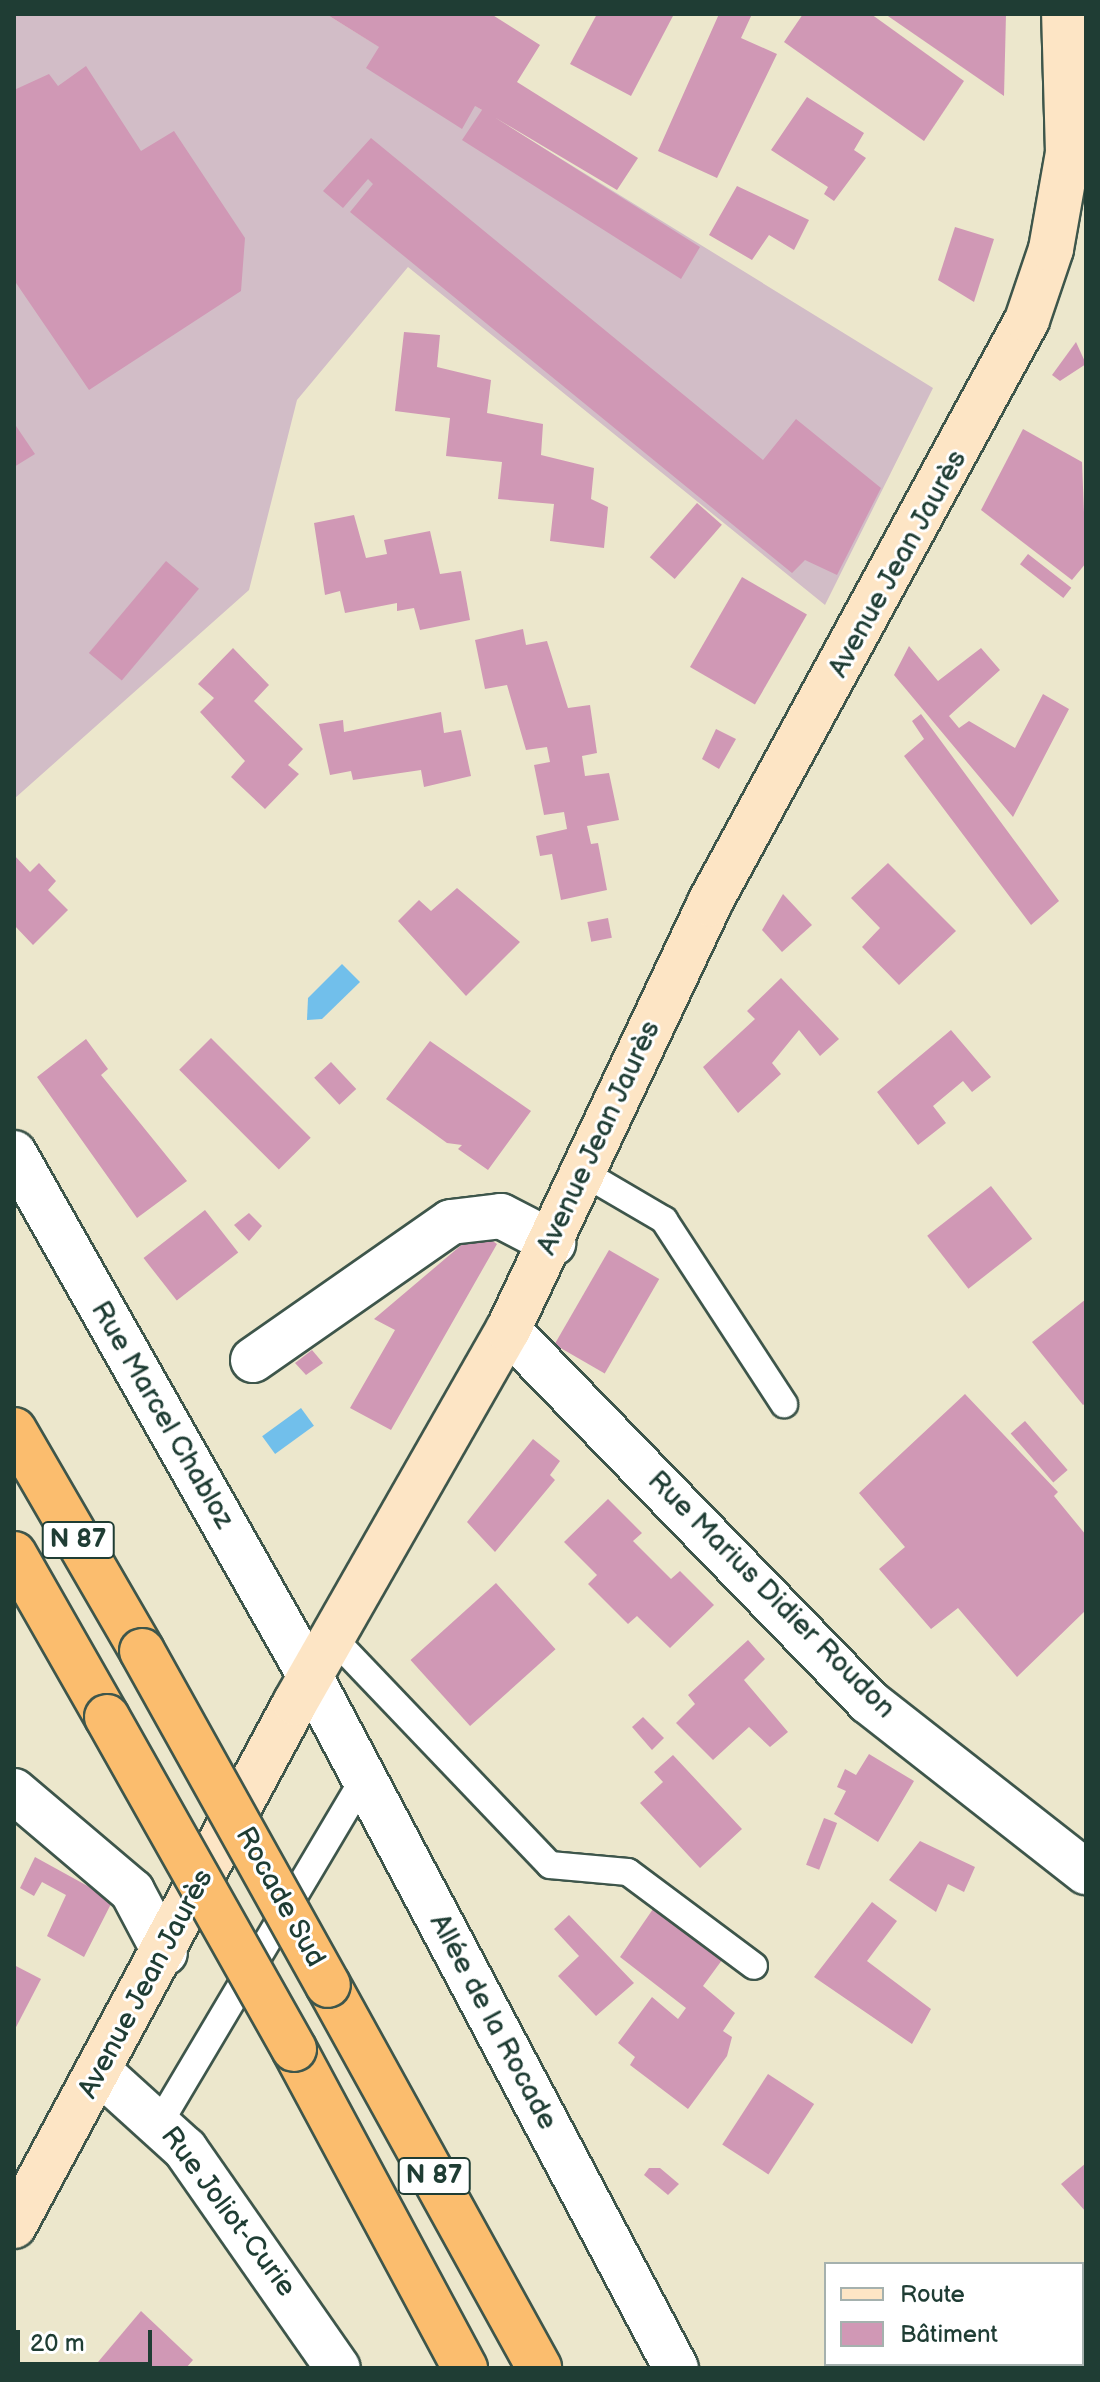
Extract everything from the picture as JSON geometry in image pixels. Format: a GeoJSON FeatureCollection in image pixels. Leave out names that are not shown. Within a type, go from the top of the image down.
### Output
{"type":"FeatureCollection","features":[{"type":"Feature","properties":{"kind":"highway","name":"Rocade Sud"},"geometry":{"type":"LineString","coordinates":[[14,1430],[142,1651],[539,2368]]}},
{"type":"Feature","properties":{"kind":"highway","name":"N 87"},"geometry":{"type":"LineString","coordinates":[[14,1554],[294,2049],[465,2368]]}},
{"type":"Feature","properties":{"kind":"main road","name":"Avenue Jean Jaurès"},"geometry":{"type":"LineString","coordinates":[[14,2226],[165,1953],[310,1676],[508,1330],[553,1243],[709,904],[936,498],[1040,283],[1077,158],[1073,21]]}},
{"type":"Feature","properties":{"kind":"main road"},"geometry":{"type":"LineString","coordinates":[[1040,283],[1050,267],[1086,248]]}},
{"type":"Feature","properties":{"kind":"street","name":"Rue Marcel Chabloz"},"geometry":{"type":"LineString","coordinates":[[14,1153],[310,1676]]}},
{"type":"Feature","properties":{"kind":"street"},"geometry":{"type":"LineString","coordinates":[[253,1360],[451,1222],[501,1216],[553,1243]]}},
{"type":"Feature","properties":{"kind":"street","name":"Rue Marius Didier Roudon"},"geometry":{"type":"LineString","coordinates":[[508,1330],[869,1702],[1086,1872]]}},
{"type":"Feature","properties":{"kind":"street","name":"Allée de la Rocade"},"geometry":{"type":"LineString","coordinates":[[310,1676],[676,2368]]}},
{"type":"Feature","properties":{"kind":"street"},"geometry":{"type":"LineString","coordinates":[[14,1791],[132,1891],[165,1953]]}},
{"type":"Feature","properties":{"kind":"street","name":"Rue Joliot-Curie"},"geometry":{"type":"LineString","coordinates":[[100,2072],[160,2122],[319,2331],[338,2368]]}},
{"type":"Feature","properties":{"kind":"lane"},"geometry":{"type":"LineString","coordinates":[[584,1173],[664,1220],[784,1404]]}},
{"type":"Feature","properties":{"kind":"lane"},"geometry":{"type":"LineString","coordinates":[[332,1637],[550,1865],[628,1872],[754,1966]]}},
{"type":"Feature","properties":{"kind":"lane"},"geometry":{"type":"LineString","coordinates":[[160,2122],[364,1779]]}},
{"type":"Feature","properties":{"kind":"shaded area"},"geometry":{"type":"Polygon","coordinates":[[[14,14],[326,14],[933,388],[825,605],[408,267],[297,400],[249,590],[14,799],[14,14]]]}},
{"type":"Feature","properties":{"kind":"water"},"geometry":{"type":"Polygon","coordinates":[[[342,964],[360,982],[322,1019],[307,1020],[308,998],[342,964]]]}},
{"type":"Feature","properties":{"kind":"water"},"geometry":{"type":"Polygon","coordinates":[[[301,1408],[314,1426],[275,1454],[262,1436],[301,1408]]]}},
{"type":"Feature","properties":{"kind":"building"},"geometry":{"type":"Polygon","coordinates":[[[326,14],[491,14],[540,45],[517,82],[638,158],[617,190],[494,117],[700,247],[681,279],[462,140],[482,110],[475,106],[462,129],[366,68],[379,47],[326,14]]]}},
{"type":"Feature","properties":{"kind":"building"},"geometry":{"type":"Polygon","coordinates":[[[597,14],[674,14],[631,96],[570,64],[597,14]]]}},
{"type":"Feature","properties":{"kind":"building"},"geometry":{"type":"Polygon","coordinates":[[[719,14],[752,14],[741,38],[777,54],[717,178],[658,151],[719,14]]]}},
{"type":"Feature","properties":{"kind":"building"},"geometry":{"type":"Polygon","coordinates":[[[803,14],[871,14],[964,81],[924,141],[784,42],[803,14]]]}},
{"type":"Feature","properties":{"kind":"building"},"geometry":{"type":"Polygon","coordinates":[[[885,14],[1006,14],[1004,96],[885,14]]]}},
{"type":"Feature","properties":{"kind":"building"},"geometry":{"type":"Polygon","coordinates":[[[86,66],[141,151],[174,131],[245,238],[241,291],[89,390],[14,280],[14,90],[49,74],[58,86],[86,66]]]}},
{"type":"Feature","properties":{"kind":"building"},"geometry":{"type":"Polygon","coordinates":[[[807,97],[864,133],[854,150],[866,158],[834,201],[824,194],[828,187],[771,150],[807,97]]]}},
{"type":"Feature","properties":{"kind":"building"},"geometry":{"type":"Polygon","coordinates":[[[371,138],[763,460],[796,419],[881,488],[837,575],[805,560],[792,573],[350,212],[373,184],[368,179],[343,208],[323,191],[371,138]]]}},
{"type":"Feature","properties":{"kind":"building"},"geometry":{"type":"Polygon","coordinates":[[[737,186],[809,220],[794,250],[769,235],[752,260],[709,235],[737,186]]]}},
{"type":"Feature","properties":{"kind":"building"},"geometry":{"type":"Polygon","coordinates":[[[955,227],[994,239],[974,302],[938,280],[955,227]]]}},
{"type":"Feature","properties":{"kind":"building"},"geometry":{"type":"Polygon","coordinates":[[[404,332],[440,335],[437,367],[491,380],[487,413],[543,424],[541,455],[594,468],[591,499],[608,507],[604,548],[550,541],[554,504],[498,499],[502,462],[446,456],[450,418],[395,411],[404,332]]]}},
{"type":"Feature","properties":{"kind":"building"},"geometry":{"type":"Polygon","coordinates":[[[1076,342],[1086,364],[1060,381],[1052,375],[1076,342]]]}},
{"type":"Feature","properties":{"kind":"building"},"geometry":{"type":"Polygon","coordinates":[[[14,423],[35,454],[14,467],[14,423]]]}},
{"type":"Feature","properties":{"kind":"building"},"geometry":{"type":"Polygon","coordinates":[[[1023,429],[1082,462],[1086,563],[1072,580],[981,510],[1023,429]]]}},
{"type":"Feature","properties":{"kind":"building"},"geometry":{"type":"Polygon","coordinates":[[[697,503],[722,525],[675,579],[650,557],[697,503]]]}},
{"type":"Feature","properties":{"kind":"building"},"geometry":{"type":"Polygon","coordinates":[[[354,515],[366,558],[387,554],[384,540],[430,531],[440,574],[461,571],[470,620],[420,630],[414,608],[397,611],[397,603],[345,613],[340,591],[325,595],[314,523],[354,515]]]}},
{"type":"Feature","properties":{"kind":"building"},"geometry":{"type":"Polygon","coordinates":[[[1028,554],[1071,588],[1063,598],[1020,564],[1028,554]]]}},
{"type":"Feature","properties":{"kind":"building"},"geometry":{"type":"Polygon","coordinates":[[[166,561],[199,589],[122,681],[89,653],[166,561]]]}},
{"type":"Feature","properties":{"kind":"building"},"geometry":{"type":"Polygon","coordinates":[[[742,577],[807,614],[755,705],[690,667],[742,577]]]}},
{"type":"Feature","properties":{"kind":"building"},"geometry":{"type":"Polygon","coordinates":[[[523,629],[526,645],[547,641],[568,708],[590,705],[597,753],[582,756],[585,776],[609,773],[619,820],[587,826],[591,844],[598,843],[607,890],[561,900],[552,854],[540,856],[536,836],[567,829],[564,812],[544,815],[534,765],[550,762],[547,747],[526,750],[507,685],[485,689],[475,640],[523,629]]]}},
{"type":"Feature","properties":{"kind":"building"},"geometry":{"type":"Polygon","coordinates":[[[909,646],[938,681],[981,648],[1000,670],[949,716],[959,728],[969,721],[1015,748],[1043,694],[1069,709],[1013,817],[894,675],[909,646]]]}},
{"type":"Feature","properties":{"kind":"building"},"geometry":{"type":"Polygon","coordinates":[[[233,648],[269,685],[254,701],[303,749],[288,765],[299,774],[265,809],[231,777],[245,761],[200,712],[214,698],[198,684],[233,648]]]}},
{"type":"Feature","properties":{"kind":"building"},"geometry":{"type":"Polygon","coordinates":[[[441,712],[444,733],[461,730],[471,776],[424,787],[421,770],[353,780],[351,771],[330,775],[319,724],[343,720],[344,732],[441,712]]]}},
{"type":"Feature","properties":{"kind":"building"},"geometry":{"type":"Polygon","coordinates":[[[921,714],[1059,901],[1031,925],[904,756],[924,739],[912,721],[921,714]]]}},
{"type":"Feature","properties":{"kind":"building"},"geometry":{"type":"Polygon","coordinates":[[[716,729],[736,739],[719,769],[702,759],[716,729]]]}},
{"type":"Feature","properties":{"kind":"building"},"geometry":{"type":"Polygon","coordinates":[[[14,855],[30,872],[39,863],[56,881],[48,890],[68,910],[33,945],[14,925],[14,855]]]}},
{"type":"Feature","properties":{"kind":"building"},"geometry":{"type":"Polygon","coordinates":[[[888,863],[956,931],[899,985],[862,947],[880,928],[851,898],[888,863]]]}},
{"type":"Feature","properties":{"kind":"building"},"geometry":{"type":"Polygon","coordinates":[[[457,888],[520,942],[466,996],[398,921],[419,900],[431,911],[457,888]]]}},
{"type":"Feature","properties":{"kind":"building"},"geometry":{"type":"Polygon","coordinates":[[[783,894],[812,925],[782,952],[762,930],[783,894]]]}},
{"type":"Feature","properties":{"kind":"building"},"geometry":{"type":"Polygon","coordinates":[[[608,918],[612,938],[591,942],[587,922],[608,918]]]}},
{"type":"Feature","properties":{"kind":"building"},"geometry":{"type":"Polygon","coordinates":[[[781,978],[839,1039],[820,1056],[799,1030],[772,1063],[781,1074],[738,1113],[703,1067],[755,1019],[747,1011],[781,978]]]}},
{"type":"Feature","properties":{"kind":"building"},"geometry":{"type":"Polygon","coordinates":[[[951,1030],[991,1077],[972,1092],[963,1081],[933,1106],[946,1123],[918,1145],[877,1092],[951,1030]]]}},
{"type":"Feature","properties":{"kind":"building"},"geometry":{"type":"Polygon","coordinates":[[[211,1038],[311,1138],[279,1170],[179,1070],[211,1038]]]}},
{"type":"Feature","properties":{"kind":"building"},"geometry":{"type":"Polygon","coordinates":[[[86,1039],[108,1069],[101,1075],[187,1181],[137,1218],[37,1077],[86,1039]]]}},
{"type":"Feature","properties":{"kind":"building"},"geometry":{"type":"Polygon","coordinates":[[[430,1041],[531,1111],[488,1170],[458,1149],[462,1145],[447,1143],[386,1099],[430,1041]]]}},
{"type":"Feature","properties":{"kind":"building"},"geometry":{"type":"Polygon","coordinates":[[[331,1062],[356,1089],[339,1105],[314,1078],[331,1062]]]}},
{"type":"Feature","properties":{"kind":"building"},"geometry":{"type":"Polygon","coordinates":[[[991,1186],[1032,1239],[968,1289],[927,1236],[991,1186]]]}},
{"type":"Feature","properties":{"kind":"building"},"geometry":{"type":"Polygon","coordinates":[[[205,1210],[238,1253],[177,1301],[144,1258],[205,1210]]]}},
{"type":"Feature","properties":{"kind":"building"},"geometry":{"type":"Polygon","coordinates":[[[249,1213],[262,1226],[249,1241],[234,1225],[249,1213]]]}},
{"type":"Feature","properties":{"kind":"building"},"geometry":{"type":"Polygon","coordinates":[[[478,1231],[497,1244],[391,1430],[350,1408],[395,1330],[374,1319],[478,1231]]]}},
{"type":"Feature","properties":{"kind":"building"},"geometry":{"type":"Polygon","coordinates":[[[609,1250],[659,1279],[605,1373],[554,1344],[609,1250]]]}},
{"type":"Feature","properties":{"kind":"building"},"geometry":{"type":"Polygon","coordinates":[[[1086,1299],[1086,1403],[1083,1405],[1032,1342],[1086,1299]]]}},
{"type":"Feature","properties":{"kind":"building"},"geometry":{"type":"Polygon","coordinates":[[[312,1350],[323,1363],[306,1375],[295,1363],[312,1350]]]}},
{"type":"Feature","properties":{"kind":"building"},"geometry":{"type":"Polygon","coordinates":[[[965,1394],[1058,1492],[1054,1496],[1086,1535],[1086,1610],[1017,1677],[958,1608],[931,1629],[879,1569],[905,1547],[859,1493],[965,1394]]]}},
{"type":"Feature","properties":{"kind":"building"},"geometry":{"type":"Polygon","coordinates":[[[1025,1421],[1068,1470],[1053,1483],[1011,1433],[1025,1421]]]}},
{"type":"Feature","properties":{"kind":"building"},"geometry":{"type":"Polygon","coordinates":[[[533,1439],[560,1461],[550,1475],[555,1480],[495,1552],[467,1522],[533,1439]]]}},
{"type":"Feature","properties":{"kind":"building"},"geometry":{"type":"Polygon","coordinates":[[[608,1499],[642,1533],[633,1541],[671,1579],[680,1571],[714,1605],[670,1648],[637,1616],[628,1624],[588,1584],[597,1575],[564,1542],[608,1499]]]}},
{"type":"Feature","properties":{"kind":"building"},"geometry":{"type":"Polygon","coordinates":[[[496,1583],[556,1649],[470,1726],[411,1660],[496,1583]]]}},
{"type":"Feature","properties":{"kind":"building"},"geometry":{"type":"Polygon","coordinates":[[[748,1640],[765,1659],[744,1680],[788,1732],[770,1747],[749,1727],[713,1760],[676,1723],[695,1704],[688,1695],[748,1640]]]}},
{"type":"Feature","properties":{"kind":"building"},"geometry":{"type":"Polygon","coordinates":[[[643,1717],[664,1738],[652,1750],[632,1727],[643,1717]]]}},
{"type":"Feature","properties":{"kind":"building"},"geometry":{"type":"Polygon","coordinates":[[[869,1754],[914,1781],[878,1842],[834,1814],[846,1791],[837,1787],[845,1769],[856,1775],[869,1754]]]}},
{"type":"Feature","properties":{"kind":"building"},"geometry":{"type":"Polygon","coordinates":[[[673,1755],[742,1829],[700,1868],[640,1803],[663,1782],[654,1772],[673,1755]]]}},
{"type":"Feature","properties":{"kind":"building"},"geometry":{"type":"Polygon","coordinates":[[[824,1818],[837,1823],[819,1870],[806,1865],[824,1818]]]}},
{"type":"Feature","properties":{"kind":"building"},"geometry":{"type":"Polygon","coordinates":[[[920,1841],[975,1867],[964,1892],[948,1884],[936,1912],[889,1880],[920,1841]]]}},
{"type":"Feature","properties":{"kind":"building"},"geometry":{"type":"Polygon","coordinates":[[[35,1857],[113,1900],[84,1957],[47,1936],[66,1895],[42,1882],[34,1896],[20,1888],[35,1857]]]}},
{"type":"Feature","properties":{"kind":"building"},"geometry":{"type":"Polygon","coordinates":[[[872,1902],[897,1921],[867,1961],[931,2009],[912,2044],[814,1977],[872,1902]]]}},
{"type":"Feature","properties":{"kind":"building"},"geometry":{"type":"Polygon","coordinates":[[[653,1909],[722,1960],[703,1986],[735,2013],[723,2031],[732,2037],[727,2056],[688,2109],[630,2065],[635,2057],[618,2043],[652,1997],[678,2019],[686,2008],[620,1957],[653,1909]]]}},
{"type":"Feature","properties":{"kind":"building"},"geometry":{"type":"Polygon","coordinates":[[[569,1915],[634,1983],[596,2016],[558,1976],[579,1956],[554,1929],[569,1915]]]}},
{"type":"Feature","properties":{"kind":"building"},"geometry":{"type":"Polygon","coordinates":[[[14,1965],[41,1979],[14,2031],[14,1965]]]}},
{"type":"Feature","properties":{"kind":"building"},"geometry":{"type":"Polygon","coordinates":[[[768,2074],[814,2104],[768,2174],[722,2144],[768,2074]]]}},
{"type":"Feature","properties":{"kind":"building"},"geometry":{"type":"Polygon","coordinates":[[[1086,2163],[1086,2212],[1061,2184],[1086,2163]]]}},
{"type":"Feature","properties":{"kind":"building"},"geometry":{"type":"Polygon","coordinates":[[[649,2168],[660,2168],[679,2184],[668,2195],[644,2175],[649,2168]]]}},
{"type":"Feature","properties":{"kind":"building"},"geometry":{"type":"Polygon","coordinates":[[[141,2311],[193,2360],[186,2368],[93,2368],[141,2311]]]}}]}
